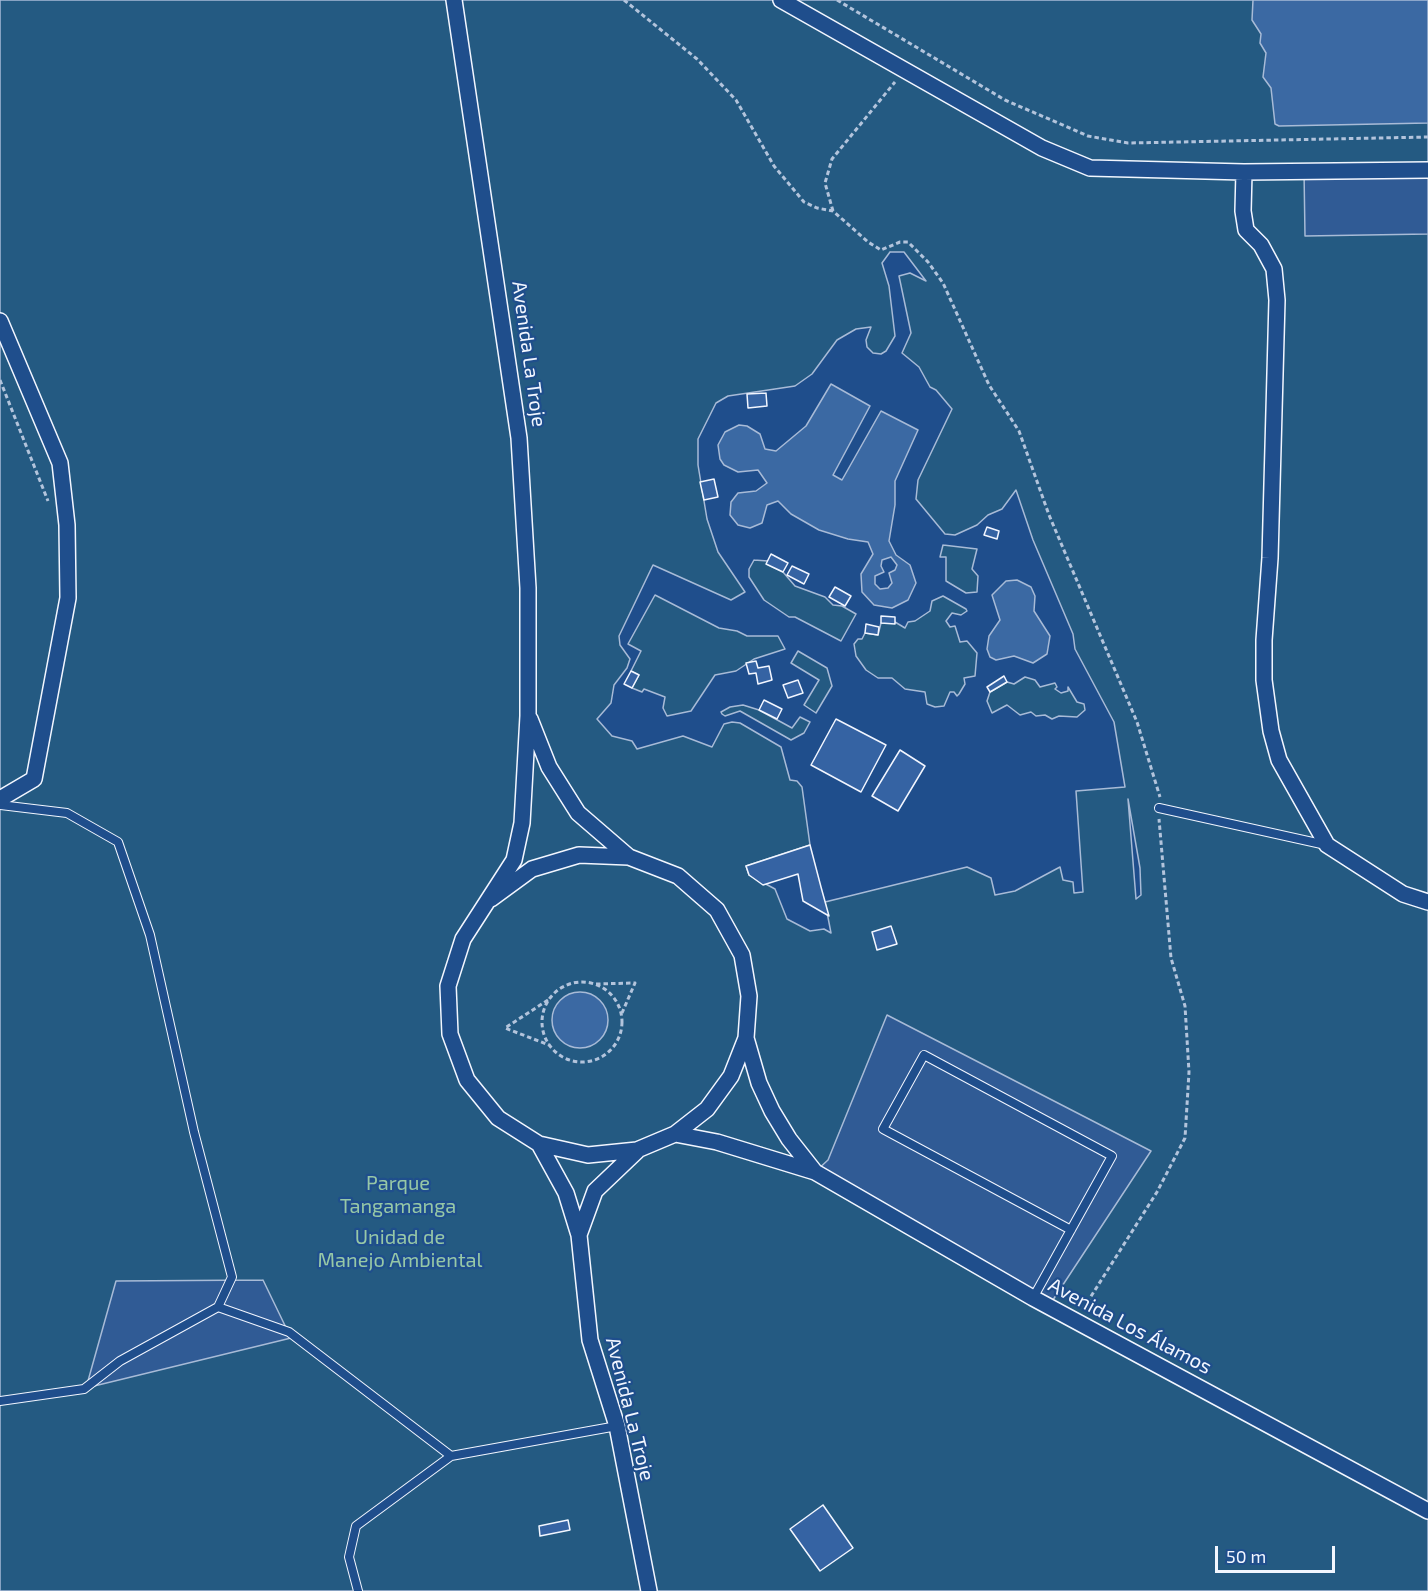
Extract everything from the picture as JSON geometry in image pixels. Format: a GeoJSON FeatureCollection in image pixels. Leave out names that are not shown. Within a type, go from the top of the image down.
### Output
{"type":"FeatureCollection","features":[{"type":"Feature","properties":{"kind":"street","name":"Avenida La Troje"},"geometry":{"type":"LineString","coordinates":[[454,0],[519,438],[528,588],[528,716],[522,823],[514,860],[491,899],[463,939],[448,986],[450,1034],[467,1080],[498,1118],[539,1144],[566,1193],[579,1235],[590,1340],[617,1426],[650,1591]]}},
{"type":"Feature","properties":{"kind":"street"},"geometry":{"type":"LineString","coordinates":[[781,0],[1042,148],[1090,168],[1244,172],[1428,170]]}},
{"type":"Feature","properties":{"kind":"street"},"geometry":{"type":"LineString","coordinates":[[1244,172],[1245,230],[1261,245],[1274,269],[1277,300],[1264,680],[1271,731],[1279,760],[1328,845],[1403,894],[1428,902]]}},
{"type":"Feature","properties":{"kind":"street"},"geometry":{"type":"LineString","coordinates":[[0,321],[60,463],[67,525],[68,598],[34,779],[0,799]]}},
{"type":"Feature","properties":{"kind":"street","name":"Avenida La Troje"},"geometry":{"type":"LineString","coordinates":[[528,716],[549,767],[578,813],[629,857]]}},
{"type":"Feature","properties":{"kind":"street"},"geometry":{"type":"LineString","coordinates":[[491,899],[532,870],[579,855],[629,857],[678,876],[717,910],[742,955],[749,996],[746,1038],[731,1076],[707,1109],[675,1134],[637,1150],[588,1155],[539,1144]]}},
{"type":"Feature","properties":{"kind":"street","name":"Avenida Los Álamos"},"geometry":{"type":"LineString","coordinates":[[746,1038],[759,1083],[772,1111],[789,1139],[815,1172]]}},
{"type":"Feature","properties":{"kind":"street","name":"Avenida Los Álamos"},"geometry":{"type":"LineString","coordinates":[[675,1134],[717,1142],[815,1172],[1033,1298],[1428,1511]]}},
{"type":"Feature","properties":{"kind":"street","name":"Avenida La Troje"},"geometry":{"type":"LineString","coordinates":[[579,1235],[595,1191],[637,1150]]}},
{"type":"Feature","properties":{"kind":"lane"},"geometry":{"type":"LineString","coordinates":[[0,805],[67,813],[118,842],[150,935],[194,1132],[232,1277],[218,1307],[120,1361],[84,1389],[0,1401]]}},
{"type":"Feature","properties":{"kind":"lane"},"geometry":{"type":"LineString","coordinates":[[1159,808],[1328,845]]}},
{"type":"Feature","properties":{"kind":"lane"},"geometry":{"type":"LineString","coordinates":[[1033,1298],[1071,1230],[1112,1156],[924,1055],[883,1129],[1071,1230]]}},
{"type":"Feature","properties":{"kind":"lane"},"geometry":{"type":"LineString","coordinates":[[218,1307],[289,1332],[451,1456]]}},
{"type":"Feature","properties":{"kind":"lane"},"geometry":{"type":"LineString","coordinates":[[358,1591],[349,1557],[356,1526],[451,1456],[617,1426]]}},
{"type":"Feature","properties":{"kind":"path"},"geometry":{"type":"LineString","coordinates":[[624,0],[697,59],[736,100],[774,166],[804,202],[833,211],[868,242],[881,250],[900,242],[908,242],[928,261],[943,283],[989,384],[1019,431],[1048,515],[1137,722],[1160,794],[1158,832],[1171,958],[1185,1006],[1189,1072],[1185,1138],[1157,1192],[1075,1320]]}},
{"type":"Feature","properties":{"kind":"path"},"geometry":{"type":"LineString","coordinates":[[837,0],[1005,100],[1088,136],[1128,143],[1428,137]]}},
{"type":"Feature","properties":{"kind":"path"},"geometry":{"type":"LineString","coordinates":[[833,211],[825,183],[832,159],[849,134],[885,95],[902,69]]}},
{"type":"Feature","properties":{"kind":"path"},"geometry":{"type":"LineString","coordinates":[[0,380],[50,507]]}},
{"type":"Feature","properties":{"kind":"path"},"geometry":{"type":"LineString","coordinates":[[596,984],[612,997],[621,1015],[622,1025],[615,1044],[595,1059],[570,1060],[550,1046],[505,1028],[549,999],[565,985],[575,982],[635,983],[621,1015]]}},
{"type":"Feature","properties":{"kind":"path"},"geometry":{"type":"LineString","coordinates":[[549,999],[542,1022],[550,1046]]}},
{"type":"Feature","properties":{"kind":"green space","name":"Parque Tangamanga"},"geometry":{"type":"Polygon","coordinates":[[[0,0],[1428,0],[1428,1591],[0,1591],[0,0]],[[890,252],[882,263],[889,286],[895,336],[886,351],[881,354],[873,353],[867,347],[866,340],[871,327],[856,329],[837,340],[812,374],[795,386],[728,396],[716,403],[698,439],[698,465],[707,519],[718,552],[745,592],[731,600],[653,565],[619,636],[620,645],[630,659],[627,668],[614,685],[611,703],[597,719],[612,736],[632,741],[637,749],[683,736],[712,747],[724,724],[732,722],[740,723],[781,747],[790,780],[797,781],[802,787],[810,845],[746,866],[749,875],[775,889],[787,919],[810,931],[824,929],[831,933],[825,902],[967,867],[991,878],[995,895],[1015,891],[1060,867],[1063,880],[1073,882],[1074,893],[1083,892],[1076,791],[1125,787],[1114,722],[1075,649],[1073,634],[1033,540],[1016,490],[1002,509],[988,515],[977,525],[955,535],[945,534],[916,499],[918,480],[952,409],[936,390],[930,387],[919,367],[902,353],[911,333],[899,276],[910,273],[926,281],[904,252],[890,252]],[[1128,799],[1136,899],[1141,895],[1140,868],[1128,799]]]}},
{"type":"Feature","properties":{"kind":"green space"},"geometry":{"type":"Polygon","coordinates":[[[943,545],[977,549],[972,569],[978,576],[977,592],[966,593],[946,581],[946,557],[940,557],[943,545]]]}},
{"type":"Feature","properties":{"kind":"green space"},"geometry":{"type":"Polygon","coordinates":[[[754,560],[768,561],[767,564],[783,572],[795,586],[825,597],[833,605],[842,606],[856,614],[841,641],[795,617],[789,617],[764,600],[749,577],[749,569],[754,560]]]}},
{"type":"Feature","properties":{"kind":"green space"},"geometry":{"type":"Polygon","coordinates":[[[655,595],[719,628],[737,631],[747,636],[778,636],[785,649],[754,659],[736,671],[715,675],[691,711],[667,716],[663,708],[665,697],[644,689],[642,692],[632,688],[639,675],[631,671],[641,651],[628,644],[655,595]]]}},
{"type":"Feature","properties":{"kind":"green space"},"geometry":{"type":"Polygon","coordinates":[[[943,596],[966,609],[967,611],[961,615],[952,613],[946,621],[950,627],[955,626],[960,642],[967,641],[977,653],[975,676],[964,678],[965,684],[957,696],[954,692],[950,692],[944,706],[935,707],[927,704],[925,692],[905,689],[892,678],[878,678],[866,670],[856,656],[854,644],[858,639],[862,639],[865,633],[878,635],[881,623],[895,622],[905,628],[908,622],[915,621],[930,611],[932,601],[943,596]]]}},
{"type":"Feature","properties":{"kind":"green space"},"geometry":{"type":"Polygon","coordinates":[[[798,651],[827,668],[832,686],[816,713],[804,705],[819,680],[791,663],[798,651]]]}},
{"type":"Feature","properties":{"kind":"green space"},"geometry":{"type":"Polygon","coordinates":[[[1025,677],[1035,680],[1040,687],[1055,683],[1057,687],[1055,689],[1061,693],[1068,691],[1068,687],[1077,702],[1084,704],[1085,710],[1077,717],[1059,716],[1052,719],[1045,715],[1036,716],[1031,712],[1020,715],[1007,705],[992,713],[987,701],[990,692],[1007,682],[1014,684],[1025,677]]]}},
{"type":"Feature","properties":{"kind":"green space"},"geometry":{"type":"Polygon","coordinates":[[[743,705],[759,710],[792,728],[800,717],[810,722],[804,733],[791,740],[740,711],[725,716],[721,712],[730,707],[743,705]]]}},
{"type":"Feature","properties":{"kind":"shaded area"},"geometry":{"type":"Polygon","coordinates":[[[1253,0],[1428,0],[1428,123],[1279,126],[1275,124],[1271,88],[1263,77],[1266,53],[1260,43],[1261,34],[1252,20],[1253,0]]]}},
{"type":"Feature","properties":{"kind":"shaded area"},"geometry":{"type":"Polygon","coordinates":[[[1428,170],[1428,234],[1305,236],[1304,171],[1428,170]]]}},
{"type":"Feature","properties":{"kind":"shaded area"},"geometry":{"type":"Polygon","coordinates":[[[831,384],[870,406],[833,475],[842,480],[881,411],[918,430],[895,481],[895,505],[889,541],[896,555],[910,565],[916,583],[908,600],[892,608],[874,605],[862,592],[861,574],[873,554],[868,542],[848,539],[819,530],[791,514],[778,501],[767,505],[762,523],[750,528],[738,525],[730,515],[731,502],[738,493],[756,491],[767,483],[758,470],[738,472],[724,465],[720,459],[718,445],[725,432],[739,425],[747,426],[760,434],[765,449],[776,451],[806,426],[831,384]],[[891,557],[882,560],[881,566],[884,572],[875,576],[875,584],[880,589],[888,588],[892,583],[889,573],[895,570],[897,565],[891,557]]]}},
{"type":"Feature","properties":{"kind":"shaded area"},"geometry":{"type":"Polygon","coordinates":[[[1017,580],[1031,587],[1035,596],[1034,611],[1050,636],[1047,654],[1033,663],[1014,656],[996,660],[990,657],[987,649],[989,636],[1000,620],[992,595],[1006,581],[1017,580]]]}},
{"type":"Feature","properties":{"kind":"shaded area"},"geometry":{"type":"Polygon","coordinates":[[[580,992],[600,1000],[608,1020],[600,1040],[580,1048],[560,1040],[552,1020],[560,1000],[580,992]]]}},
{"type":"Feature","properties":{"kind":"shaded area"},"geometry":{"type":"Polygon","coordinates":[[[887,1015],[1151,1151],[1049,1306],[815,1172],[828,1160],[887,1015]]]}},
{"type":"Feature","properties":{"kind":"shaded area"},"geometry":{"type":"Polygon","coordinates":[[[263,1280],[291,1338],[86,1388],[116,1281],[263,1280]]]}},
{"type":"Feature","properties":{"kind":"building"},"geometry":{"type":"Polygon","coordinates":[[[766,393],[767,406],[748,408],[747,394],[766,393]]]}},
{"type":"Feature","properties":{"kind":"building"},"geometry":{"type":"Polygon","coordinates":[[[714,479],[718,497],[704,500],[700,482],[714,479]]]}},
{"type":"Feature","properties":{"kind":"building"},"geometry":{"type":"Polygon","coordinates":[[[987,527],[999,531],[997,539],[984,535],[987,527]]]}},
{"type":"Feature","properties":{"kind":"building"},"geometry":{"type":"Polygon","coordinates":[[[771,554],[788,563],[783,572],[766,564],[771,554]]]}},
{"type":"Feature","properties":{"kind":"building"},"geometry":{"type":"Polygon","coordinates":[[[792,566],[809,574],[804,584],[787,575],[792,566]]]}},
{"type":"Feature","properties":{"kind":"building"},"geometry":{"type":"Polygon","coordinates":[[[835,587],[851,596],[845,606],[829,597],[835,587]]]}},
{"type":"Feature","properties":{"kind":"building"},"geometry":{"type":"Polygon","coordinates":[[[881,616],[895,617],[895,624],[881,623],[881,616]]]}},
{"type":"Feature","properties":{"kind":"building"},"geometry":{"type":"Polygon","coordinates":[[[866,624],[879,627],[878,635],[865,633],[866,624]]]}},
{"type":"Feature","properties":{"kind":"building"},"geometry":{"type":"Polygon","coordinates":[[[756,661],[758,668],[769,666],[772,680],[758,684],[756,673],[749,674],[746,663],[756,661]]]}},
{"type":"Feature","properties":{"kind":"building"},"geometry":{"type":"Polygon","coordinates":[[[631,671],[639,675],[632,688],[624,684],[631,671]]]}},
{"type":"Feature","properties":{"kind":"building"},"geometry":{"type":"Polygon","coordinates":[[[1004,676],[1007,682],[990,692],[987,687],[1004,676]]]}},
{"type":"Feature","properties":{"kind":"building"},"geometry":{"type":"Polygon","coordinates":[[[798,680],[803,693],[788,698],[783,685],[798,680]]]}},
{"type":"Feature","properties":{"kind":"building"},"geometry":{"type":"Polygon","coordinates":[[[764,700],[782,709],[777,719],[759,710],[764,700]]]}},
{"type":"Feature","properties":{"kind":"building"},"geometry":{"type":"Polygon","coordinates":[[[836,719],[886,745],[861,792],[811,765],[836,719]]]}},
{"type":"Feature","properties":{"kind":"building"},"geometry":{"type":"Polygon","coordinates":[[[900,750],[925,766],[898,811],[872,796],[900,750]]]}},
{"type":"Feature","properties":{"kind":"building"},"geometry":{"type":"Polygon","coordinates":[[[810,845],[829,916],[803,901],[798,874],[763,885],[749,875],[746,866],[810,845]]]}},
{"type":"Feature","properties":{"kind":"building"},"geometry":{"type":"Polygon","coordinates":[[[891,926],[897,944],[877,950],[872,932],[891,926]]]}},
{"type":"Feature","properties":{"kind":"building"},"geometry":{"type":"Polygon","coordinates":[[[823,1505],[853,1548],[820,1571],[790,1529],[823,1505]]]}},
{"type":"Feature","properties":{"kind":"building"},"geometry":{"type":"Polygon","coordinates":[[[568,1520],[570,1530],[540,1536],[539,1526],[568,1520]]]}},
{"type":"Feature","properties":{"kind":"park label","name":"Unidad de Manejo Ambiental"},"geometry":{"type":"Point","coordinates":[400,1248]}}]}
